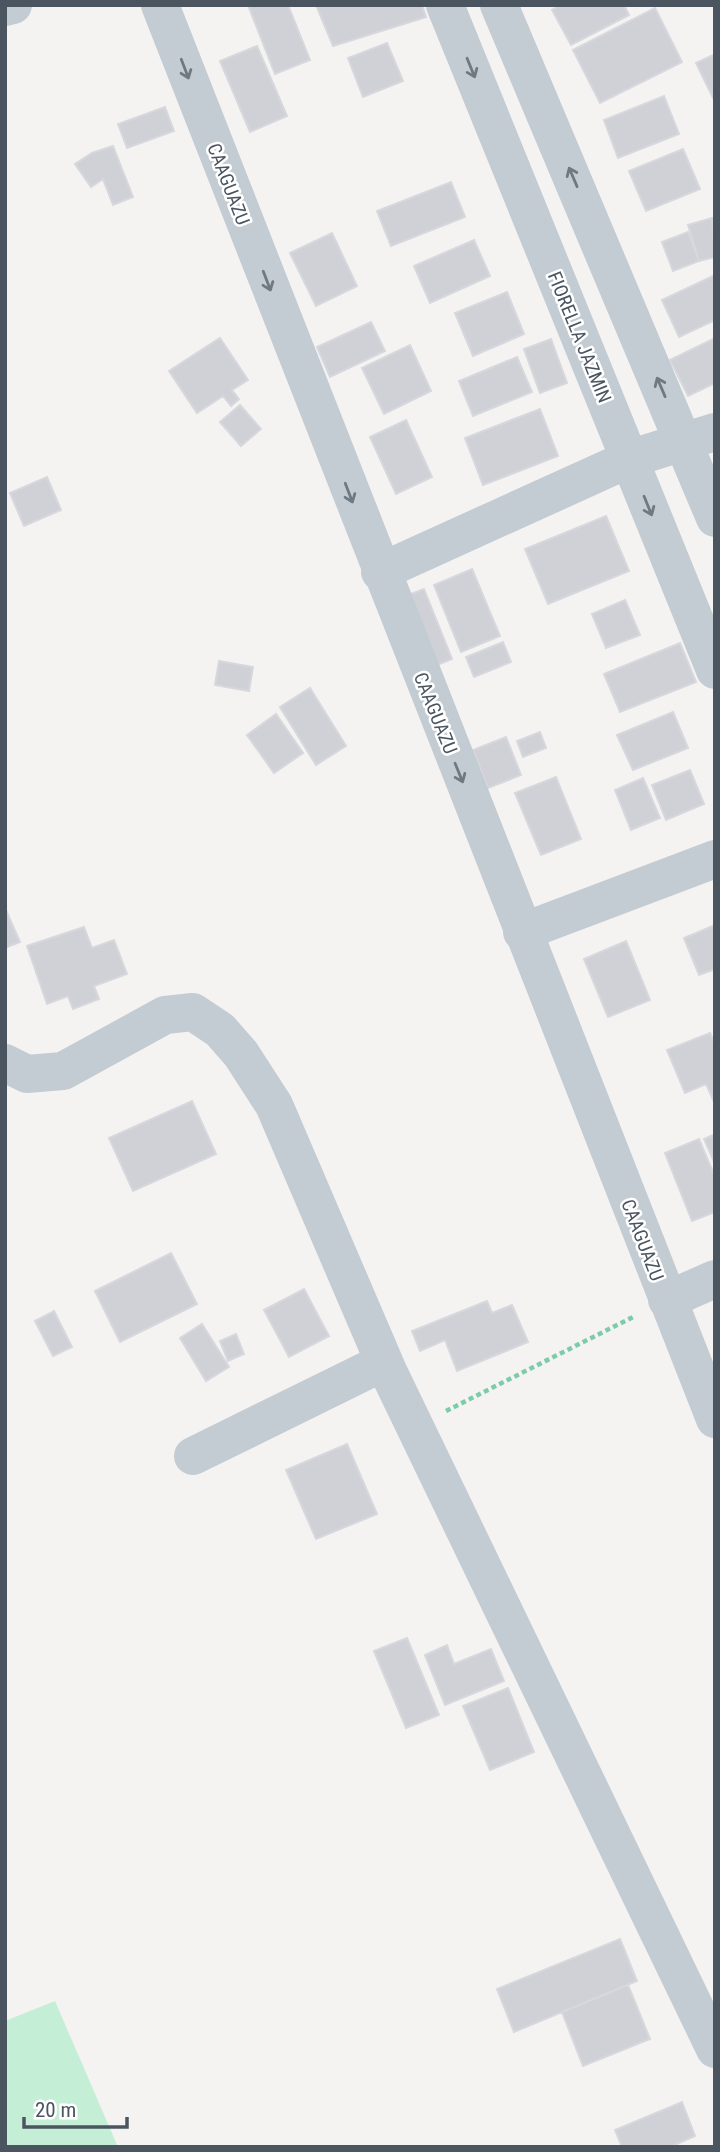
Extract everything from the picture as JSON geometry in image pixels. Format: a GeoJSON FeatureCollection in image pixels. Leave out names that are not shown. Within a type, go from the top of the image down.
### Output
{"type":"FeatureCollection","features":[{"type":"Feature","properties":{"kind":"street"},"geometry":{"type":"LineString","coordinates":[[5,8],[13,5]]}},
{"type":"Feature","properties":{"kind":"street","name":"CAAGUAZU"},"geometry":{"type":"LineString","coordinates":[[160,5],[380,572],[715,1419]]}},
{"type":"Feature","properties":{"kind":"street","name":"FIORELLA JAZMIN"},"geometry":{"type":"LineString","coordinates":[[445,5],[715,670]]}},
{"type":"Feature","properties":{"kind":"street"},"geometry":{"type":"LineString","coordinates":[[499,5],[699,437],[715,518]]}},
{"type":"Feature","properties":{"kind":"street"},"geometry":{"type":"LineString","coordinates":[[380,572],[629,459],[699,437]]}},
{"type":"Feature","properties":{"kind":"street"},"geometry":{"type":"LineString","coordinates":[[522,932],[715,859]]}},
{"type":"Feature","properties":{"kind":"street"},"geometry":{"type":"LineString","coordinates":[[5,1063],[27,1074],[62,1071],[165,1015],[193,1012],[220,1030],[241,1054],[274,1105],[384,1362],[715,2049]]}},
{"type":"Feature","properties":{"kind":"street"},"geometry":{"type":"LineString","coordinates":[[667,1300],[715,1279]]}},
{"type":"Feature","properties":{"kind":"street"},"geometry":{"type":"LineString","coordinates":[[192,1456],[384,1362]]}},
{"type":"Feature","properties":{"kind":"path"},"geometry":{"type":"LineString","coordinates":[[416,1426],[667,1300]]}},
{"type":"Feature","properties":{"kind":"green space"},"geometry":{"type":"Polygon","coordinates":[[[55,2001],[118,2147],[5,2147],[5,2021],[55,2001]]]}},
{"type":"Feature","properties":{"kind":"building"},"geometry":{"type":"Polygon","coordinates":[[[248,5],[288,5],[310,60],[275,74],[248,5]]]}},
{"type":"Feature","properties":{"kind":"building"},"geometry":{"type":"Polygon","coordinates":[[[316,5],[422,5],[426,17],[333,46],[316,5]]]}},
{"type":"Feature","properties":{"kind":"building"},"geometry":{"type":"Polygon","coordinates":[[[561,5],[624,5],[629,15],[571,45],[552,10],[561,5]]]}},
{"type":"Feature","properties":{"kind":"building"},"geometry":{"type":"Polygon","coordinates":[[[655,8],[682,62],[600,103],[573,50],[655,8]]]}},
{"type":"Feature","properties":{"kind":"building"},"geometry":{"type":"Polygon","coordinates":[[[387,43],[403,81],[363,97],[348,58],[387,43]]]}},
{"type":"Feature","properties":{"kind":"building"},"geometry":{"type":"Polygon","coordinates":[[[257,46],[287,116],[250,132],[220,61],[257,46]]]}},
{"type":"Feature","properties":{"kind":"building"},"geometry":{"type":"Polygon","coordinates":[[[715,54],[715,97],[713,98],[696,63],[715,54]]]}},
{"type":"Feature","properties":{"kind":"building"},"geometry":{"type":"Polygon","coordinates":[[[664,96],[679,134],[618,158],[604,120],[664,96]]]}},
{"type":"Feature","properties":{"kind":"building"},"geometry":{"type":"Polygon","coordinates":[[[165,107],[174,131],[127,148],[118,124],[165,107]]]}},
{"type":"Feature","properties":{"kind":"building"},"geometry":{"type":"Polygon","coordinates":[[[113,146],[133,197],[113,205],[103,179],[91,187],[75,164],[92,153],[113,146]]]}},
{"type":"Feature","properties":{"kind":"building"},"geometry":{"type":"Polygon","coordinates":[[[683,149],[700,189],[646,211],[629,171],[683,149]]]}},
{"type":"Feature","properties":{"kind":"building"},"geometry":{"type":"Polygon","coordinates":[[[451,182],[465,217],[391,246],[377,211],[451,182]]]}},
{"type":"Feature","properties":{"kind":"building"},"geometry":{"type":"Polygon","coordinates":[[[712,218],[715,257],[699,261],[688,225],[712,218]]]}},
{"type":"Feature","properties":{"kind":"building"},"geometry":{"type":"Polygon","coordinates":[[[688,232],[699,261],[673,271],[662,242],[688,232]]]}},
{"type":"Feature","properties":{"kind":"building"},"geometry":{"type":"Polygon","coordinates":[[[332,233],[357,286],[316,306],[290,253],[332,233]]]}},
{"type":"Feature","properties":{"kind":"building"},"geometry":{"type":"Polygon","coordinates":[[[474,240],[490,276],[430,303],[414,266],[474,240]]]}},
{"type":"Feature","properties":{"kind":"building"},"geometry":{"type":"Polygon","coordinates":[[[715,275],[715,320],[679,337],[662,300],[715,275]]]}},
{"type":"Feature","properties":{"kind":"building"},"geometry":{"type":"Polygon","coordinates":[[[507,292],[524,334],[473,356],[455,313],[507,292]]]}},
{"type":"Feature","properties":{"kind":"building"},"geometry":{"type":"Polygon","coordinates":[[[371,322],[385,351],[330,377],[317,347],[371,322]]]}},
{"type":"Feature","properties":{"kind":"building"},"geometry":{"type":"Polygon","coordinates":[[[220,338],[248,380],[232,390],[239,399],[231,406],[223,396],[197,413],[169,371],[220,338]]]}},
{"type":"Feature","properties":{"kind":"building"},"geometry":{"type":"Polygon","coordinates":[[[715,338],[715,383],[688,396],[670,360],[715,338]]]}},
{"type":"Feature","properties":{"kind":"building"},"geometry":{"type":"Polygon","coordinates":[[[551,339],[567,383],[540,393],[524,349],[551,339]]]}},
{"type":"Feature","properties":{"kind":"building"},"geometry":{"type":"Polygon","coordinates":[[[410,345],[431,391],[384,414],[362,368],[410,345]]]}},
{"type":"Feature","properties":{"kind":"building"},"geometry":{"type":"Polygon","coordinates":[[[517,357],[532,392],[473,416],[459,381],[517,357]]]}},
{"type":"Feature","properties":{"kind":"building"},"geometry":{"type":"Polygon","coordinates":[[[240,405],[261,429],[241,446],[220,422],[240,405]]]}},
{"type":"Feature","properties":{"kind":"building"},"geometry":{"type":"Polygon","coordinates":[[[540,409],[558,456],[483,485],[465,438],[540,409]]]}},
{"type":"Feature","properties":{"kind":"building"},"geometry":{"type":"Polygon","coordinates":[[[406,420],[432,477],[396,494],[370,437],[406,420]]]}},
{"type":"Feature","properties":{"kind":"building"},"geometry":{"type":"Polygon","coordinates":[[[47,477],[61,510],[24,526],[10,493],[47,477]]]}},
{"type":"Feature","properties":{"kind":"building"},"geometry":{"type":"Polygon","coordinates":[[[606,516],[629,571],[548,604],[525,549],[606,516]]]}},
{"type":"Feature","properties":{"kind":"building"},"geometry":{"type":"Polygon","coordinates":[[[472,569],[500,636],[461,652],[434,585],[472,569]]]}},
{"type":"Feature","properties":{"kind":"building"},"geometry":{"type":"Polygon","coordinates":[[[424,589],[452,659],[437,665],[408,595],[424,589]]]}},
{"type":"Feature","properties":{"kind":"building"},"geometry":{"type":"Polygon","coordinates":[[[625,600],[640,635],[606,648],[592,614],[625,600]]]}},
{"type":"Feature","properties":{"kind":"building"},"geometry":{"type":"Polygon","coordinates":[[[503,642],[511,662],[474,677],[466,657],[503,642]]]}},
{"type":"Feature","properties":{"kind":"building"},"geometry":{"type":"Polygon","coordinates":[[[680,643],[696,682],[620,712],[604,674],[680,643]]]}},
{"type":"Feature","properties":{"kind":"building"},"geometry":{"type":"Polygon","coordinates":[[[219,661],[253,667],[249,691],[215,685],[219,661]]]}},
{"type":"Feature","properties":{"kind":"building"},"geometry":{"type":"Polygon","coordinates":[[[310,688],[346,746],[316,765],[280,707],[310,688]]]}},
{"type":"Feature","properties":{"kind":"building"},"geometry":{"type":"Polygon","coordinates":[[[673,712],[688,748],[633,770],[617,735],[673,712]]]}},
{"type":"Feature","properties":{"kind":"building"},"geometry":{"type":"Polygon","coordinates":[[[276,714],[303,753],[274,773],[247,735],[276,714]]]}},
{"type":"Feature","properties":{"kind":"building"},"geometry":{"type":"Polygon","coordinates":[[[540,732],[546,748],[523,757],[517,741],[540,732]]]}},
{"type":"Feature","properties":{"kind":"building"},"geometry":{"type":"Polygon","coordinates":[[[506,737],[521,775],[488,788],[473,750],[506,737]]]}},
{"type":"Feature","properties":{"kind":"building"},"geometry":{"type":"Polygon","coordinates":[[[690,770],[704,804],[666,820],[652,785],[690,770]]]}},
{"type":"Feature","properties":{"kind":"building"},"geometry":{"type":"Polygon","coordinates":[[[556,777],[581,839],[541,855],[515,793],[556,777]]]}},
{"type":"Feature","properties":{"kind":"building"},"geometry":{"type":"Polygon","coordinates":[[[643,778],[660,818],[631,830],[615,790],[643,778]]]}},
{"type":"Feature","properties":{"kind":"building"},"geometry":{"type":"Polygon","coordinates":[[[5,908],[20,942],[5,948],[5,908]]]}},
{"type":"Feature","properties":{"kind":"building"},"geometry":{"type":"Polygon","coordinates":[[[715,925],[715,969],[699,975],[684,938],[715,925]]]}},
{"type":"Feature","properties":{"kind":"building"},"geometry":{"type":"Polygon","coordinates":[[[84,927],[92,948],[114,940],[127,974],[94,986],[99,999],[73,1009],[68,996],[47,1004],[27,946],[84,927]]]}},
{"type":"Feature","properties":{"kind":"building"},"geometry":{"type":"Polygon","coordinates":[[[626,941],[650,1000],[608,1017],[584,959],[626,941]]]}},
{"type":"Feature","properties":{"kind":"building"},"geometry":{"type":"Polygon","coordinates":[[[710,1033],[715,1045],[715,1104],[706,1084],[685,1093],[667,1050],[710,1033]]]}},
{"type":"Feature","properties":{"kind":"building"},"geometry":{"type":"Polygon","coordinates":[[[192,1101],[216,1154],[133,1191],[109,1138],[192,1101]]]}},
{"type":"Feature","properties":{"kind":"building"},"geometry":{"type":"Polygon","coordinates":[[[715,1134],[715,1164],[704,1139],[715,1134]]]}},
{"type":"Feature","properties":{"kind":"building"},"geometry":{"type":"Polygon","coordinates":[[[699,1139],[715,1177],[715,1212],[692,1221],[665,1153],[699,1139]]]}},
{"type":"Feature","properties":{"kind":"building"},"geometry":{"type":"Polygon","coordinates":[[[171,1253],[197,1304],[120,1342],[95,1291],[171,1253]]]}},
{"type":"Feature","properties":{"kind":"building"},"geometry":{"type":"Polygon","coordinates":[[[304,1289],[329,1336],[289,1357],[264,1310],[304,1289]]]}},
{"type":"Feature","properties":{"kind":"building"},"geometry":{"type":"Polygon","coordinates":[[[487,1301],[492,1313],[512,1305],[528,1342],[457,1371],[445,1340],[420,1351],[412,1331],[487,1301]]]}},
{"type":"Feature","properties":{"kind":"building"},"geometry":{"type":"Polygon","coordinates":[[[54,1311],[72,1347],[53,1356],[35,1321],[54,1311]]]}},
{"type":"Feature","properties":{"kind":"building"},"geometry":{"type":"Polygon","coordinates":[[[202,1324],[229,1367],[206,1381],[180,1338],[202,1324]]]}},
{"type":"Feature","properties":{"kind":"building"},"geometry":{"type":"Polygon","coordinates":[[[236,1334],[244,1354],[228,1361],[220,1341],[236,1334]]]}},
{"type":"Feature","properties":{"kind":"building"},"geometry":{"type":"Polygon","coordinates":[[[347,1444],[377,1514],[316,1539],[286,1470],[347,1444]]]}},
{"type":"Feature","properties":{"kind":"building"},"geometry":{"type":"Polygon","coordinates":[[[407,1638],[439,1715],[406,1728],[374,1651],[407,1638]]]}},
{"type":"Feature","properties":{"kind":"building"},"geometry":{"type":"Polygon","coordinates":[[[447,1645],[454,1664],[491,1649],[504,1681],[445,1705],[425,1655],[447,1645]]]}},
{"type":"Feature","properties":{"kind":"building"},"geometry":{"type":"Polygon","coordinates":[[[508,1688],[534,1752],[490,1770],[463,1706],[508,1688]]]}},
{"type":"Feature","properties":{"kind":"building"},"geometry":{"type":"Polygon","coordinates":[[[620,1939],[637,1981],[514,2032],[497,1989],[620,1939]]]}},
{"type":"Feature","properties":{"kind":"building"},"geometry":{"type":"Polygon","coordinates":[[[628,1985],[650,2039],[583,2066],[562,2012],[628,1985]]]}},
{"type":"Feature","properties":{"kind":"building"},"geometry":{"type":"Polygon","coordinates":[[[682,2102],[695,2136],[670,2147],[622,2147],[615,2130],[682,2102]]]}}]}
